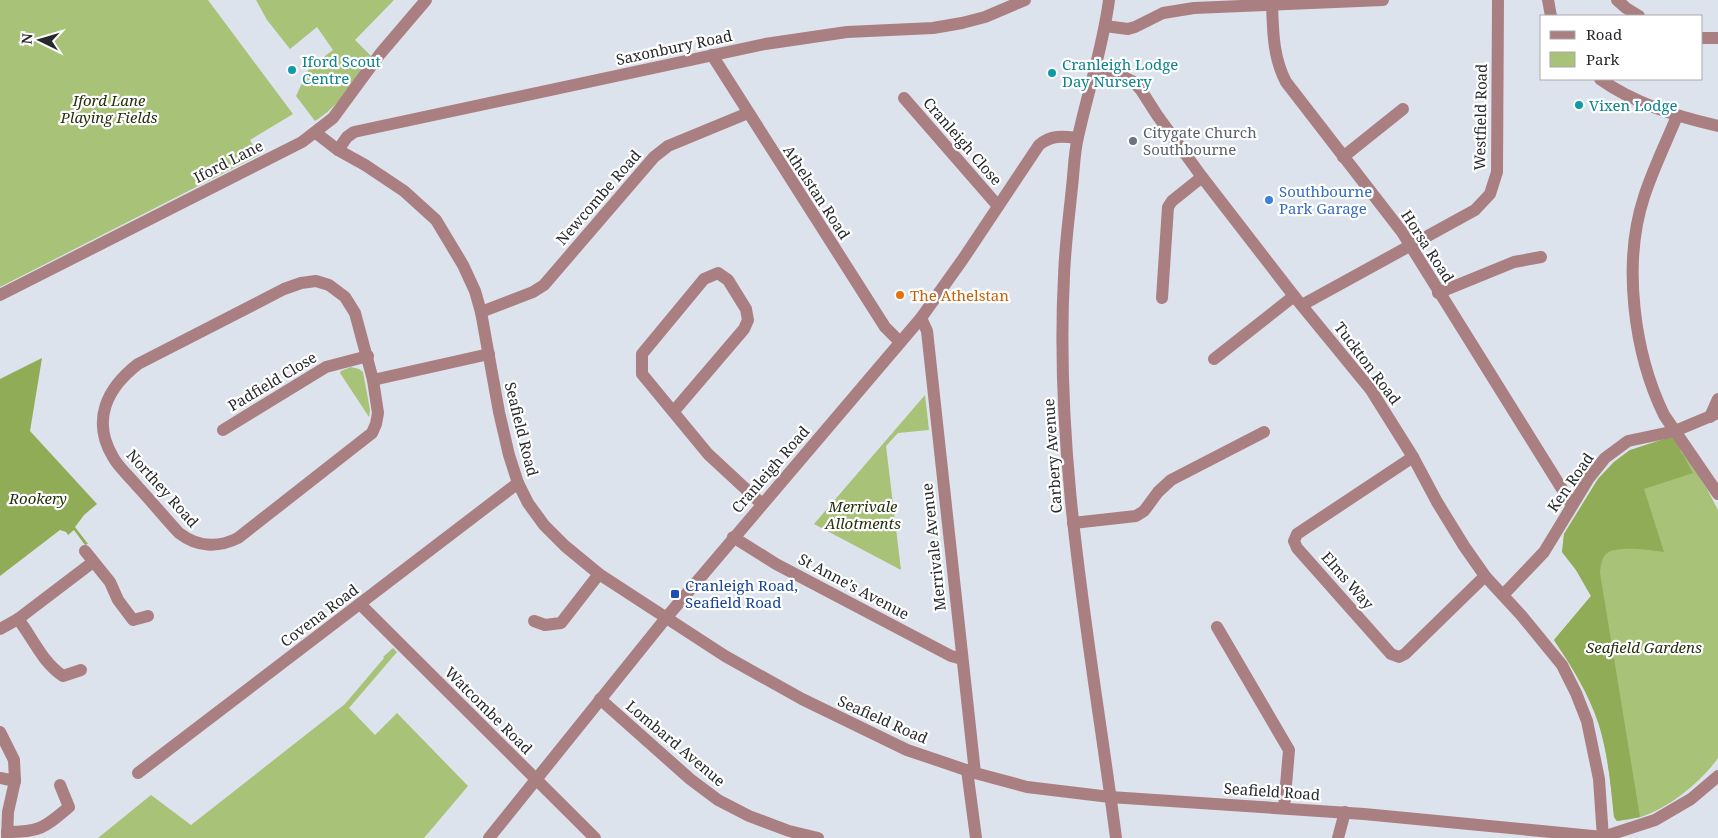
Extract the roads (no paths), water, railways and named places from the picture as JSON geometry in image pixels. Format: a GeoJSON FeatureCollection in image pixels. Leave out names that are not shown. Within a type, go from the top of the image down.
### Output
{"type":"FeatureCollection","features":[{"type":"Feature","properties":{"kind":"street","name":"Iford Lane"},"geometry":{"type":"LineString","coordinates":[[0,295],[302,142],[316,133],[333,118],[380,54],[426,0]]}},
{"type":"Feature","properties":{"kind":"street","name":"Saxonbury Road"},"geometry":{"type":"LineString","coordinates":[[338,150],[347,137],[354,132],[765,44],[847,32],[933,28],[962,24],[985,17],[1025,0]]}},
{"type":"Feature","properties":{"kind":"street"},"geometry":{"type":"LineString","coordinates":[[1095,72],[1106,26],[1109,0]]}},
{"type":"Feature","properties":{"kind":"street"},"geometry":{"type":"LineString","coordinates":[[1106,26],[1128,29],[1151,18],[1171,12],[1241,3],[1272,4],[1383,0]]}},
{"type":"Feature","properties":{"kind":"street","name":"Westfield Road"},"geometry":{"type":"LineString","coordinates":[[1214,359],[1298,300],[1476,210],[1485,200],[1494,184],[1497,172],[1498,0]]}},
{"type":"Feature","properties":{"kind":"street"},"geometry":{"type":"LineString","coordinates":[[1548,0],[1550,15]]}},
{"type":"Feature","properties":{"kind":"street"},"geometry":{"type":"LineString","coordinates":[[1617,0],[1637,15]]}},
{"type":"Feature","properties":{"kind":"street","name":"Horsa Road"},"geometry":{"type":"LineString","coordinates":[[1272,4],[1273,36],[1279,68],[1286,82],[1402,232],[1438,293],[1572,504]]}},
{"type":"Feature","properties":{"kind":"street"},"geometry":{"type":"LineString","coordinates":[[1703,38],[1718,38]]}},
{"type":"Feature","properties":{"kind":"street","name":"Athelstan Road"},"geometry":{"type":"LineString","coordinates":[[712,55],[885,327],[900,342]]}},
{"type":"Feature","properties":{"kind":"street","name":"Carbery Avenue"},"geometry":{"type":"LineString","coordinates":[[1095,72],[1077,138],[1067,235],[1062,324],[1065,428],[1073,522],[1116,838]]}},
{"type":"Feature","properties":{"kind":"street","name":"Tuckton Road"},"geometry":{"type":"LineString","coordinates":[[1095,72],[1124,77],[1134,82],[1141,90],[1202,177],[1298,300],[1372,390],[1464,546],[1485,576],[1562,666],[1576,693],[1587,721],[1599,779],[1603,838]]}},
{"type":"Feature","properties":{"kind":"street"},"geometry":{"type":"LineString","coordinates":[[1602,80],[1650,106],[1677,116],[1718,126]]}},
{"type":"Feature","properties":{"kind":"street","name":"Cranleigh Close"},"geometry":{"type":"LineString","coordinates":[[904,98],[998,206]]}},
{"type":"Feature","properties":{"kind":"street"},"geometry":{"type":"LineString","coordinates":[[1343,157],[1403,108]]}},
{"type":"Feature","properties":{"kind":"street","name":"Newcombe Road"},"geometry":{"type":"LineString","coordinates":[[482,312],[533,292],[544,285],[654,157],[668,146],[748,113]]}},
{"type":"Feature","properties":{"kind":"street"},"geometry":{"type":"LineString","coordinates":[[1677,116],[1644,196],[1639,214],[1635,234],[1633,289],[1640,341],[1657,401],[1664,416],[1718,494]]}},
{"type":"Feature","properties":{"kind":"street","name":"Seafield Road"},"geometry":{"type":"LineString","coordinates":[[316,133],[338,150],[404,190],[436,220],[463,264],[476,291],[482,312],[509,455],[518,483],[544,526],[599,574],[726,656],[802,699],[906,750],[971,772],[1027,787],[1110,797],[1345,812],[1603,838],[1656,820],[1691,798],[1718,776]]}},
{"type":"Feature","properties":{"kind":"street","name":"Cranleigh Road"},"geometry":{"type":"LineString","coordinates":[[489,838],[733,537],[921,318],[963,260],[1039,145],[1046,139],[1054,137],[1077,138]]}},
{"type":"Feature","properties":{"kind":"street"},"geometry":{"type":"LineString","coordinates":[[1162,298],[1168,207],[1172,201],[1202,177]]}},
{"type":"Feature","properties":{"kind":"street"},"geometry":{"type":"LineString","coordinates":[[1438,293],[1514,262],[1541,257]]}},
{"type":"Feature","properties":{"kind":"street"},"geometry":{"type":"LineString","coordinates":[[674,411],[744,330],[748,320],[746,309],[728,280],[718,273],[704,279],[642,354],[642,374],[708,454],[762,504]]}},
{"type":"Feature","properties":{"kind":"street","name":"Northey Road"},"geometry":{"type":"LineString","coordinates":[[316,281],[329,285],[345,297],[356,313],[373,380],[378,413],[372,433],[238,538],[227,544],[213,546],[187,540],[114,459],[106,444],[103,428],[105,406],[108,397],[126,373],[172,345],[284,289],[301,283],[316,281]]}},
{"type":"Feature","properties":{"kind":"street","name":"Merrivale Avenue"},"geometry":{"type":"LineString","coordinates":[[921,318],[927,331],[962,659],[976,838]]}},
{"type":"Feature","properties":{"kind":"street"},"geometry":{"type":"LineString","coordinates":[[373,380],[489,354]]}},
{"type":"Feature","properties":{"kind":"street","name":"Padfield Close"},"geometry":{"type":"LineString","coordinates":[[222,430],[326,367],[368,356]]}},
{"type":"Feature","properties":{"kind":"street"},"geometry":{"type":"LineString","coordinates":[[1714,415],[1718,399]]}},
{"type":"Feature","properties":{"kind":"street","name":"Ken Road"},"geometry":{"type":"LineString","coordinates":[[1503,595],[1544,552],[1572,504],[1605,458],[1628,441],[1674,431],[1714,415]]}},
{"type":"Feature","properties":{"kind":"street"},"geometry":{"type":"LineString","coordinates":[[1073,522],[1136,516],[1144,511],[1158,492],[1171,480],[1264,432]]}},
{"type":"Feature","properties":{"kind":"street","name":"Elms Way"},"geometry":{"type":"LineString","coordinates":[[1413,457],[1297,534],[1294,541],[1297,548],[1391,654],[1399,657],[1405,654],[1485,576]]}},
{"type":"Feature","properties":{"kind":"street","name":"Covena Road"},"geometry":{"type":"LineString","coordinates":[[138,773],[518,483]]}},
{"type":"Feature","properties":{"kind":"street","name":"St Anne's Avenue"},"geometry":{"type":"LineString","coordinates":[[733,537],[785,569],[951,656],[962,659]]}},
{"type":"Feature","properties":{"kind":"street"},"geometry":{"type":"LineString","coordinates":[[85,551],[110,582],[118,600],[134,625],[148,616]]}},
{"type":"Feature","properties":{"kind":"street"},"geometry":{"type":"LineString","coordinates":[[0,629],[18,618],[93,562]]}},
{"type":"Feature","properties":{"kind":"street"},"geometry":{"type":"LineString","coordinates":[[534,621],[545,625],[561,622],[599,574]]}},
{"type":"Feature","properties":{"kind":"street","name":"Watcombe Road"},"geometry":{"type":"LineString","coordinates":[[360,604],[595,838]]}},
{"type":"Feature","properties":{"kind":"street"},"geometry":{"type":"LineString","coordinates":[[18,618],[29,632],[46,662],[62,682],[81,670]]}},
{"type":"Feature","properties":{"kind":"street"},"geometry":{"type":"LineString","coordinates":[[1217,627],[1289,750],[1284,808]]}},
{"type":"Feature","properties":{"kind":"street","name":"Lombard Avenue"},"geometry":{"type":"LineString","coordinates":[[600,699],[690,779],[718,800],[789,835],[818,838]]}},
{"type":"Feature","properties":{"kind":"street"},"geometry":{"type":"LineString","coordinates":[[0,732],[14,760],[15,780],[8,812],[7,835],[46,827],[74,806],[60,785]]}},
{"type":"Feature","properties":{"kind":"street"},"geometry":{"type":"LineString","coordinates":[[0,778],[15,780]]}},
{"type":"Feature","properties":{"kind":"street"},"geometry":{"type":"LineString","coordinates":[[1338,838],[1345,812]]}},
{"type":"Feature","properties":{"kind":"place","name":"Iford Scout Centre"},"geometry":{"type":"Point","coordinates":[292,70]}},
{"type":"Feature","properties":{"kind":"place","name":"Cranleigh Lodge Day Nursery"},"geometry":{"type":"Point","coordinates":[1052,73]}},
{"type":"Feature","properties":{"kind":"place","name":"Vixen Lodge"},"geometry":{"type":"Point","coordinates":[1579,105]}},
{"type":"Feature","properties":{"kind":"place","name":"Citygate Church Southbourne"},"geometry":{"type":"Point","coordinates":[1133,141]}},
{"type":"Feature","properties":{"kind":"place","name":"Southbourne Park Garage"},"geometry":{"type":"Point","coordinates":[1269,200]}},
{"type":"Feature","properties":{"kind":"place","name":"The Athelstan"},"geometry":{"type":"Point","coordinates":[900,295]}},
{"type":"Feature","properties":{"kind":"place","name":"Cranleigh Road, Seafield Road"},"geometry":{"type":"Point","coordinates":[675,594]}},
{"type":"Feature","properties":{"kind":"park label","name":"Iford Lane Playing Fields"},"geometry":{"type":"Point","coordinates":[109,108]}},
{"type":"Feature","properties":{"kind":"park label","name":"Rookery"},"geometry":{"type":"Point","coordinates":[38,498]}},
{"type":"Feature","properties":{"kind":"park label","name":"Merrivale Allotments"},"geometry":{"type":"Point","coordinates":[863,514]}},
{"type":"Feature","properties":{"kind":"park label","name":"Seafield Gardens"},"geometry":{"type":"Point","coordinates":[1644,647]}}]}
